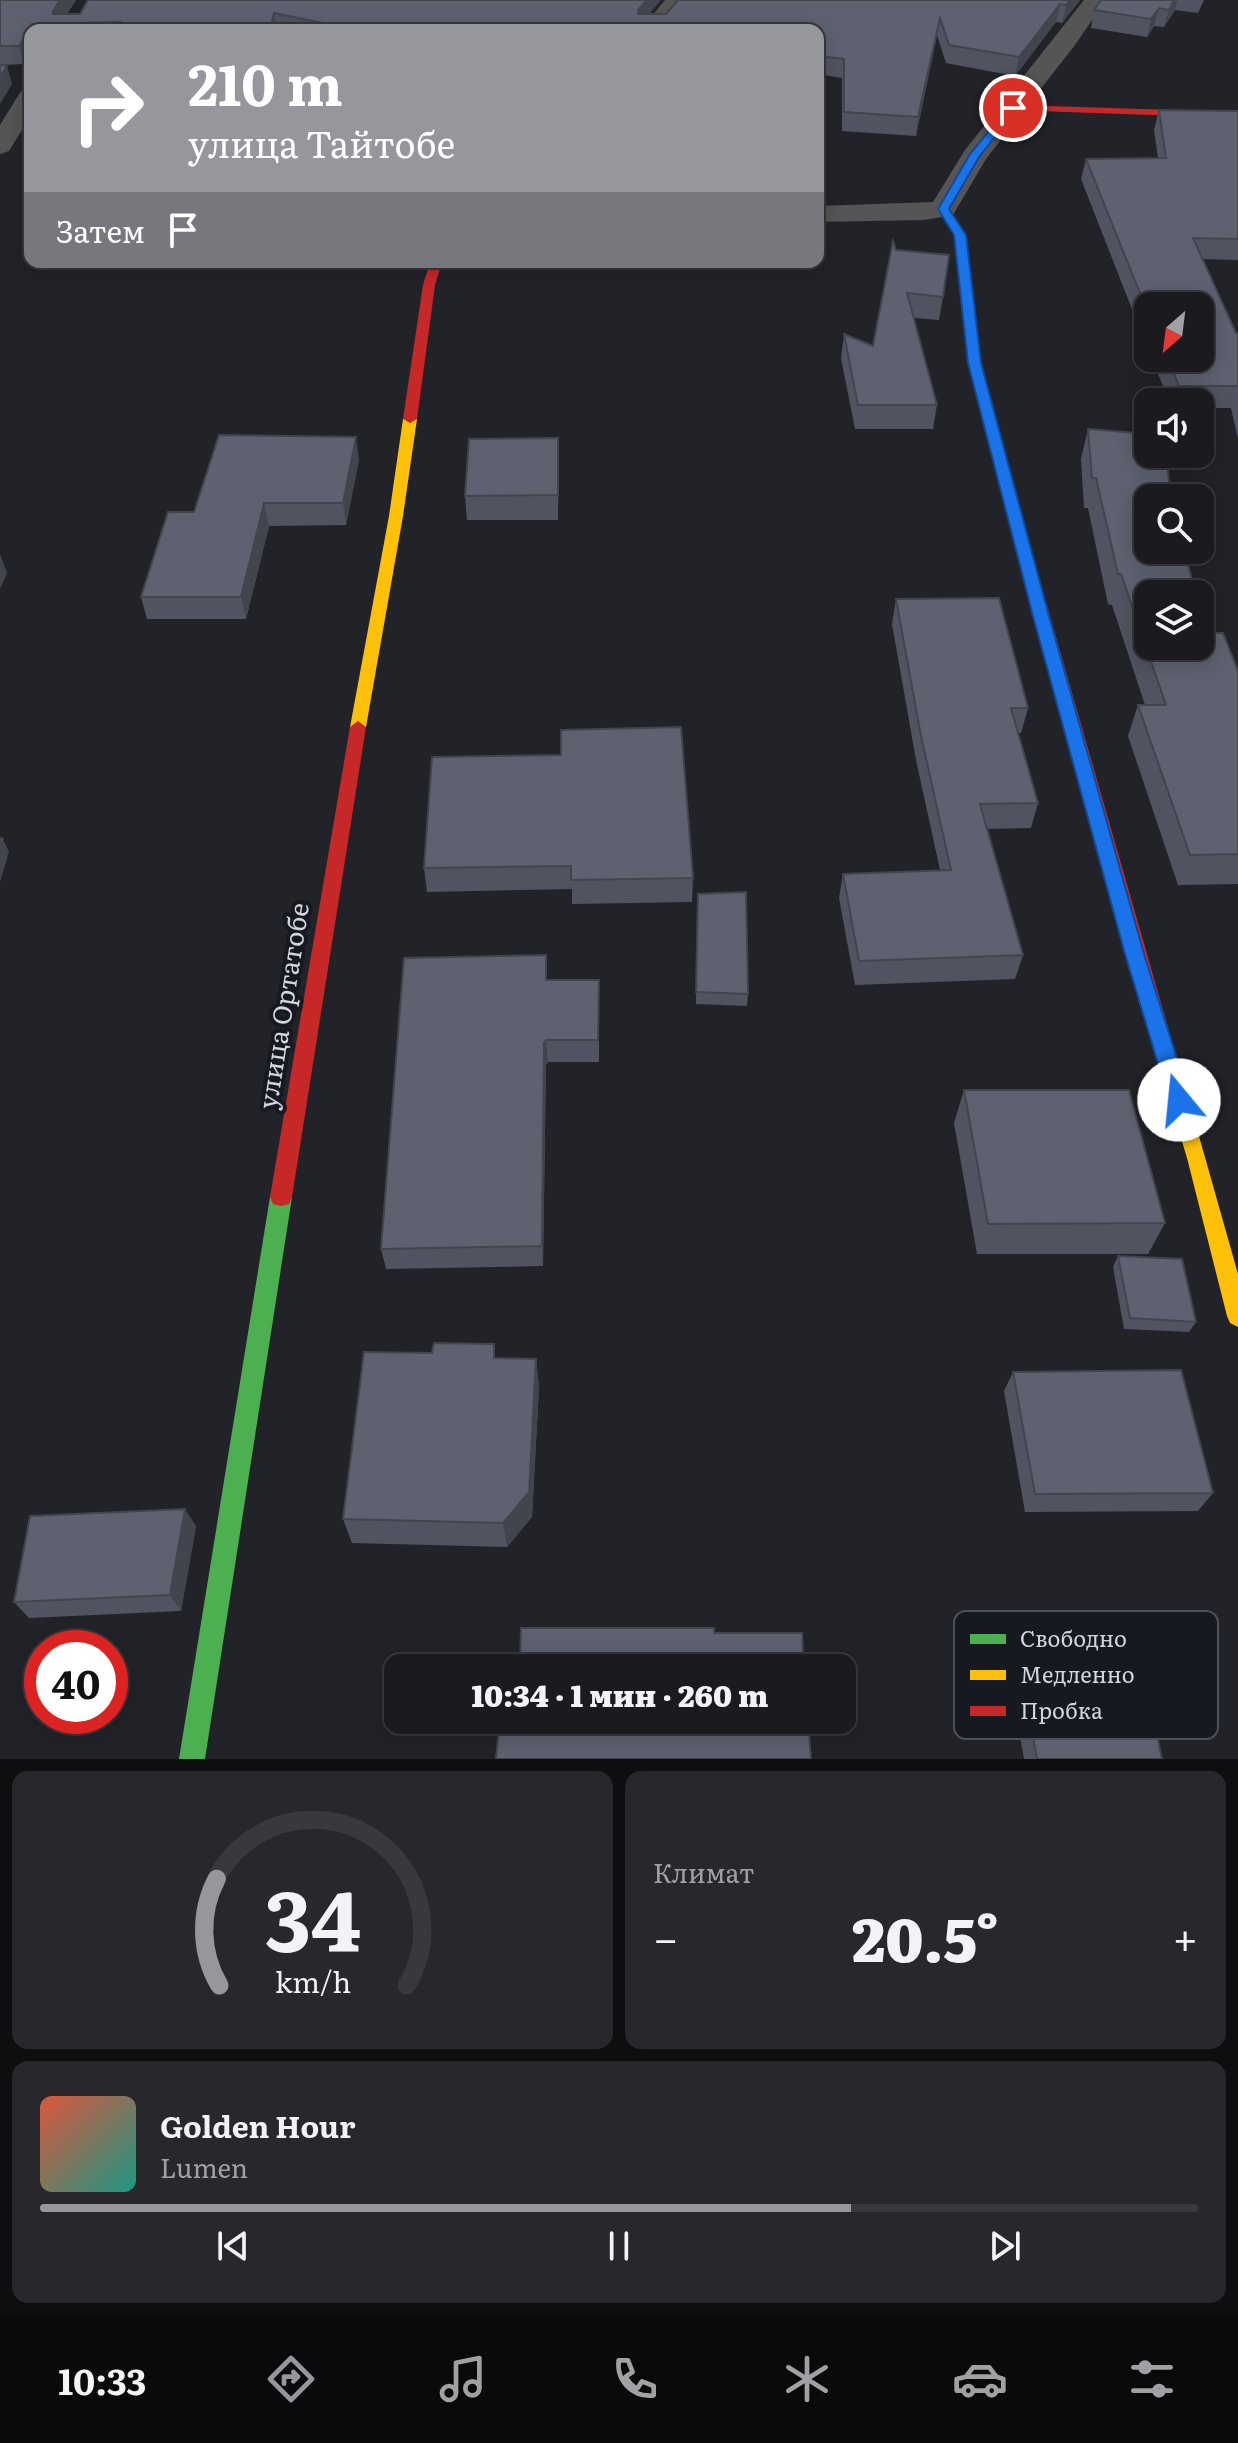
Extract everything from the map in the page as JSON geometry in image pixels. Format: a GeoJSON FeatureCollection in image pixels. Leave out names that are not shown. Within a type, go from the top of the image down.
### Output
{"type":"FeatureCollection","features":[{"type":"Feature","properties":{"kind":"street"},"geometry":{"type":"LineString","coordinates":[[656,24],[677,0]]}},
{"type":"Feature","properties":{"kind":"street"},"geometry":{"type":"LineString","coordinates":[[943,209],[974,156],[1095,0]]}},
{"type":"Feature","properties":{"kind":"street"},"geometry":{"type":"LineString","coordinates":[[0,146],[24,106]]}},
{"type":"Feature","properties":{"kind":"street"},"geometry":{"type":"LineString","coordinates":[[1013,108],[1238,115]]}},
{"type":"Feature","properties":{"kind":"street"},"geometry":{"type":"LineString","coordinates":[[824,214],[943,209]]}},
{"type":"Feature","properties":{"kind":"street"},"geometry":{"type":"LineString","coordinates":[[943,209],[960,235],[974,363],[1036,599],[1135,954],[1197,1158],[1238,1316]]}},
{"type":"Feature","properties":{"kind":"street","name":"улица Ортатобе"},"geometry":{"type":"LineString","coordinates":[[192,1759],[340,824],[396,516],[429,285],[434,268]]}},
{"type":"Feature","properties":{"kind":"building"},"geometry":{"type":"Polygon","coordinates":[[[0,0],[60,0],[53,14],[80,14],[88,0],[647,0],[638,14],[666,14],[678,0],[1070,0],[1066,5],[1060,4],[1019,57],[949,45],[940,18],[918,117],[844,112],[844,59],[824,57],[824,24],[328,24],[274,13],[271,24],[24,24],[24,38],[19,46],[0,46],[0,0]]]}},
{"type":"Feature","properties":{"kind":"building"},"geometry":{"type":"Polygon","coordinates":[[[1101,0],[1174,0],[1169,10],[1159,8],[1151,19],[1094,10],[1101,0]]]}},
{"type":"Feature","properties":{"kind":"building"},"geometry":{"type":"Polygon","coordinates":[[[0,65],[7,66],[0,77],[0,65]]]}},
{"type":"Feature","properties":{"kind":"building"},"geometry":{"type":"Polygon","coordinates":[[[1159,110],[1238,111],[1238,239],[1193,238],[1238,333],[1238,386],[1179,386],[1173,372],[1214,372],[1214,292],[1140,292],[1086,159],[1166,158],[1159,110]]]}},
{"type":"Feature","properties":{"kind":"building"},"geometry":{"type":"Polygon","coordinates":[[[893,241],[896,250],[949,255],[943,297],[907,293],[937,405],[858,405],[844,334],[873,346],[893,241]]]}},
{"type":"Feature","properties":{"kind":"building"},"geometry":{"type":"Polygon","coordinates":[[[1088,429],[1134,433],[1134,468],[1168,468],[1169,484],[1134,484],[1134,564],[1188,564],[1192,580],[1134,580],[1134,612],[1121,574],[1118,574],[1096,478],[1092,478],[1088,429]]]}},
{"type":"Feature","properties":{"kind":"building"},"geometry":{"type":"Polygon","coordinates":[[[219,435],[356,437],[343,503],[264,503],[241,597],[141,597],[168,512],[194,512],[219,435]]]}},
{"type":"Feature","properties":{"kind":"building"},"geometry":{"type":"Polygon","coordinates":[[[558,438],[558,495],[465,496],[469,439],[558,438]]]}},
{"type":"Feature","properties":{"kind":"building"},"geometry":{"type":"Polygon","coordinates":[[[999,598],[1028,708],[1011,708],[1038,803],[980,804],[1023,955],[859,961],[843,874],[951,870],[921,736],[896,599],[999,598]]]}},
{"type":"Feature","properties":{"kind":"building"},"geometry":{"type":"Polygon","coordinates":[[[1214,633],[1223,633],[1238,671],[1238,854],[1190,855],[1138,705],[1166,705],[1151,660],[1214,660],[1214,633]]]}},
{"type":"Feature","properties":{"kind":"building"},"geometry":{"type":"Polygon","coordinates":[[[681,727],[693,878],[571,880],[571,866],[424,868],[432,757],[561,755],[561,730],[681,727]]]}},
{"type":"Feature","properties":{"kind":"building"},"geometry":{"type":"Polygon","coordinates":[[[746,892],[748,994],[696,992],[698,894],[746,892]]]}},
{"type":"Feature","properties":{"kind":"building"},"geometry":{"type":"Polygon","coordinates":[[[546,955],[546,980],[599,980],[598,1040],[546,1040],[544,1043],[542,1246],[381,1249],[404,958],[546,955]]]}},
{"type":"Feature","properties":{"kind":"building"},"geometry":{"type":"Polygon","coordinates":[[[964,1090],[1129,1090],[1165,1223],[988,1224],[964,1090]]]}},
{"type":"Feature","properties":{"kind":"building"},"geometry":{"type":"Polygon","coordinates":[[[1118,1256],[1182,1259],[1196,1322],[1130,1318],[1118,1256]]]}},
{"type":"Feature","properties":{"kind":"building"},"geometry":{"type":"Polygon","coordinates":[[[434,1343],[494,1344],[494,1358],[536,1359],[529,1492],[503,1523],[343,1519],[364,1352],[432,1353],[434,1343]]]}},
{"type":"Feature","properties":{"kind":"building"},"geometry":{"type":"Polygon","coordinates":[[[1181,1370],[1213,1493],[1035,1494],[1013,1372],[1181,1370]]]}},
{"type":"Feature","properties":{"kind":"building"},"geometry":{"type":"Polygon","coordinates":[[[185,1509],[170,1595],[14,1602],[30,1516],[185,1509]]]}},
{"type":"Feature","properties":{"kind":"building"},"geometry":{"type":"Polygon","coordinates":[[[521,1628],[714,1628],[714,1633],[802,1633],[803,1654],[520,1654],[521,1628]]]}},
{"type":"Feature","properties":{"kind":"building"},"geometry":{"type":"Polygon","coordinates":[[[499,1734],[809,1734],[811,1759],[497,1759],[499,1734]]]}},
{"type":"Feature","properties":{"kind":"building"},"geometry":{"type":"Polygon","coordinates":[[[1033,1739],[1158,1739],[1162,1759],[1037,1759],[1033,1739]]]}},
{"type":"Feature","properties":{"kind":"traffic: fast"},"geometry":{"type":"LineString","coordinates":[[192,1759],[281,1197]]}},
{"type":"Feature","properties":{"kind":"traffic: slow"},"geometry":{"type":"LineString","coordinates":[[943,209],[960,235],[974,363],[1014,515]]}},
{"type":"Feature","properties":{"kind":"traffic: slow"},"geometry":{"type":"LineString","coordinates":[[358,727],[410,419]]}},
{"type":"Feature","properties":{"kind":"traffic: slow"},"geometry":{"type":"LineString","coordinates":[[1168,1062],[1197,1158],[1238,1316]]}},
{"type":"Feature","properties":{"kind":"traffic: jam"},"geometry":{"type":"LineString","coordinates":[[1013,108],[1238,115]]}},
{"type":"Feature","properties":{"kind":"traffic: jam"},"geometry":{"type":"LineString","coordinates":[[410,419],[429,285],[434,268]]}},
{"type":"Feature","properties":{"kind":"traffic: jam"},"geometry":{"type":"LineString","coordinates":[[1014,515],[1168,1062]]}},
{"type":"Feature","properties":{"kind":"traffic: jam"},"geometry":{"type":"LineString","coordinates":[[281,1197],[358,727]]}},
{"type":"Feature","properties":{"kind":"route"},"geometry":{"type":"LineString","coordinates":[[1013,108],[974,156],[943,209],[960,235],[974,363],[1135,954],[1179,1100]]}}]}
